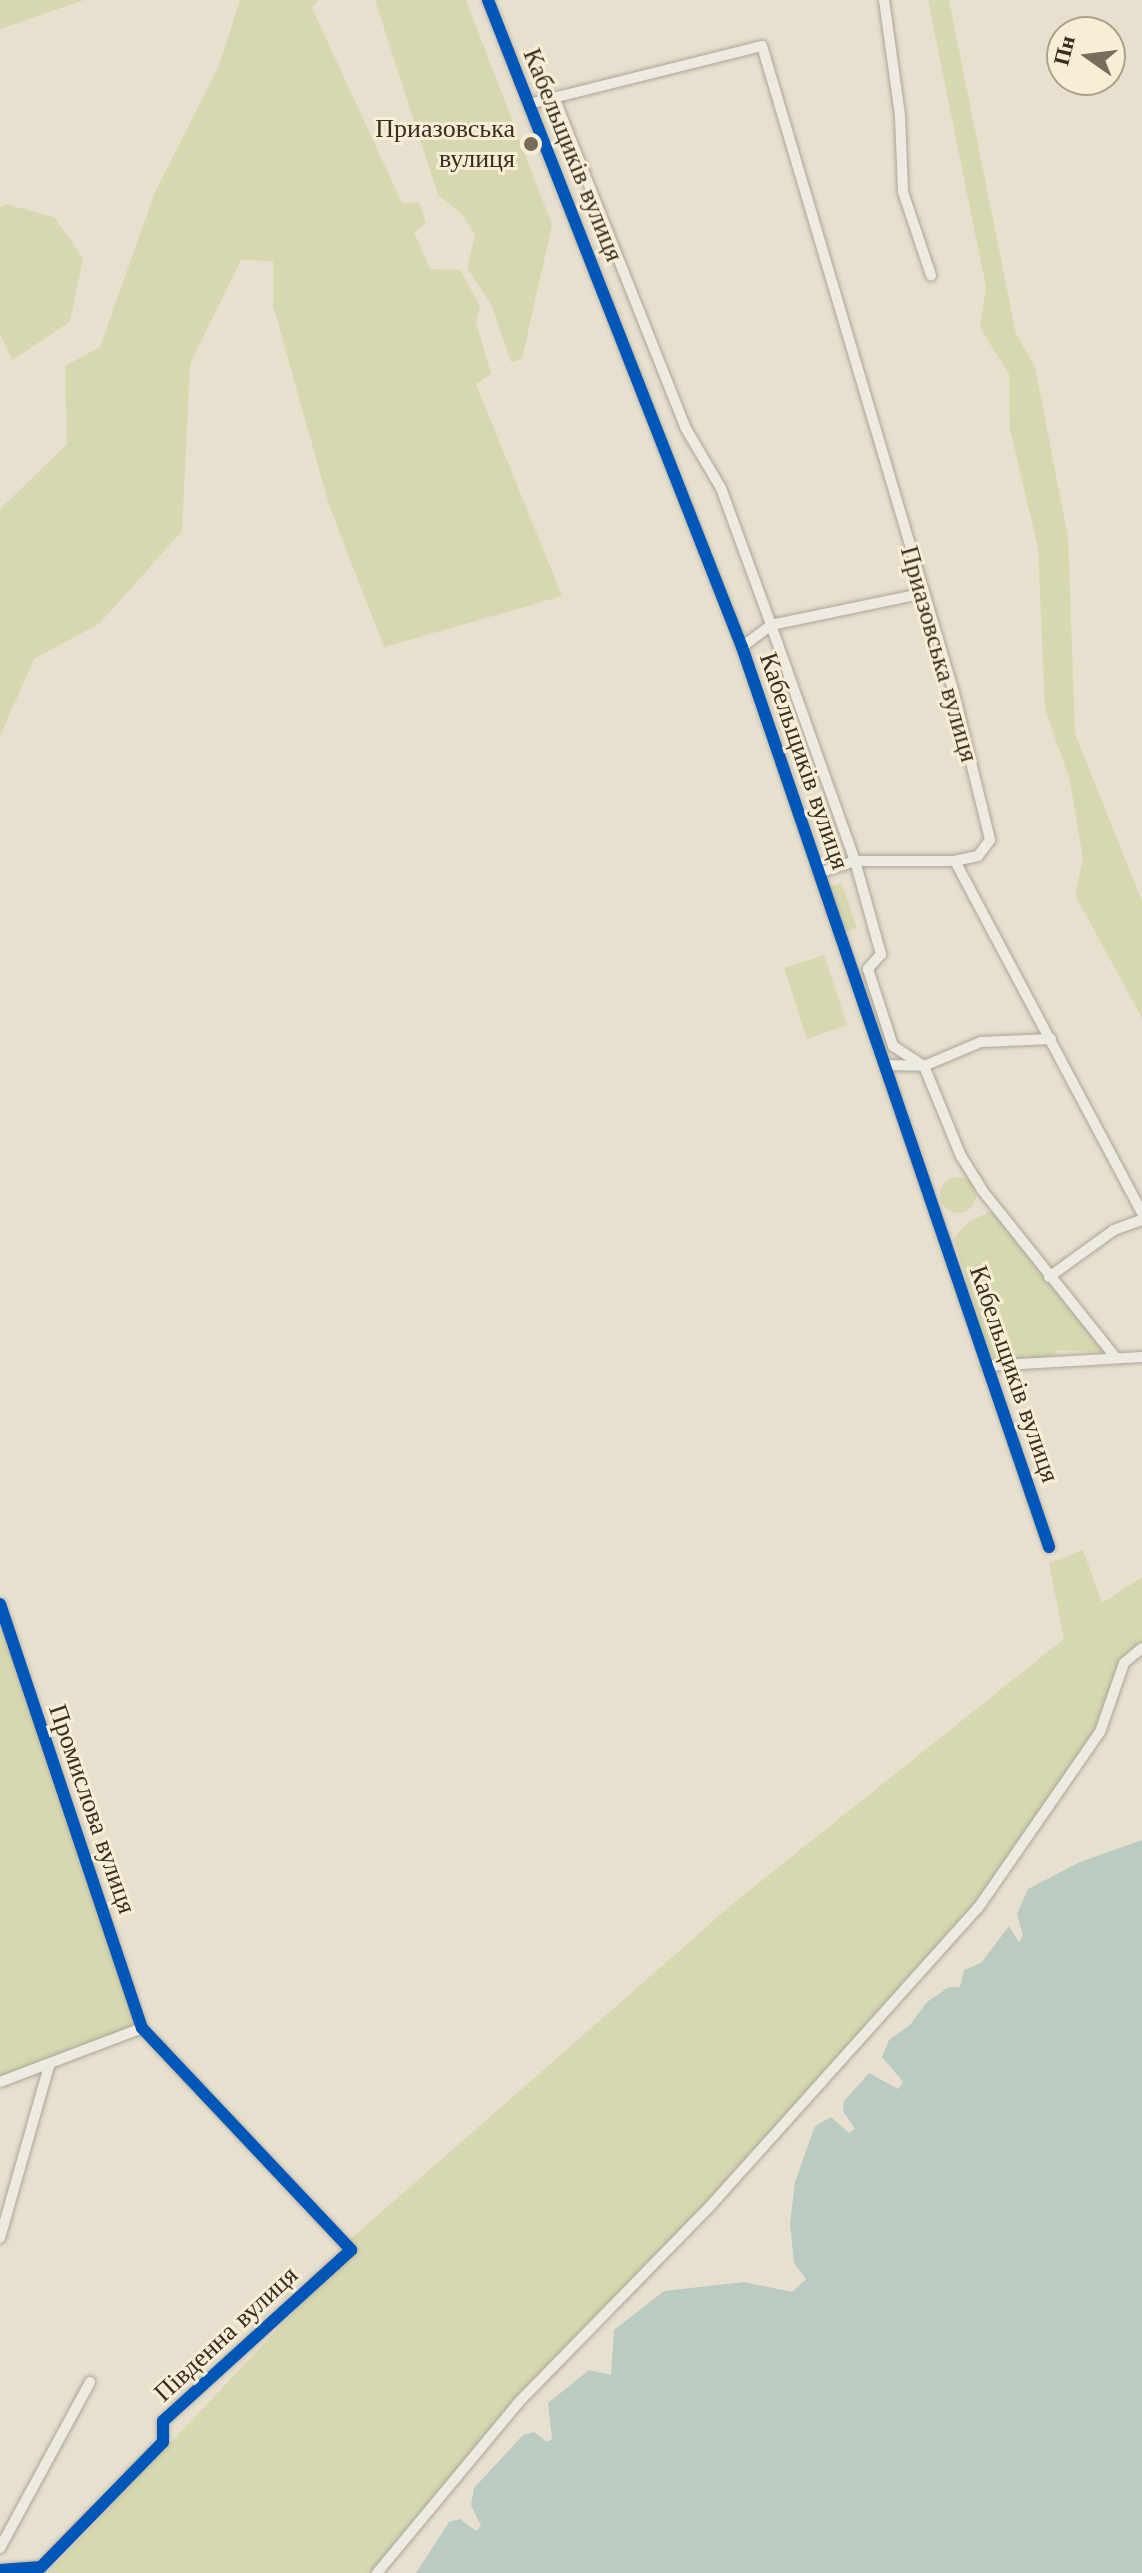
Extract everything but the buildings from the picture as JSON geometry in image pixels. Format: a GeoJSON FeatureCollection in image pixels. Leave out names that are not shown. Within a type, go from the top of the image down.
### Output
{"type":"FeatureCollection","features":[{"type":"Feature","properties":{"kind":"street","name":"Кабельщиків вулиця"},"geometry":{"type":"LineString","coordinates":[[488,0],[742,647],[1049,1547]]}},
{"type":"Feature","properties":{"kind":"street"},"geometry":{"type":"LineString","coordinates":[[884,0],[900,116],[903,192],[931,275]]}},
{"type":"Feature","properties":{"kind":"street","name":"Приазовська вулиця"},"geometry":{"type":"LineString","coordinates":[[554,97],[762,46],[921,594],[954,693],[990,840],[978,856],[955,861]]}},
{"type":"Feature","properties":{"kind":"street","name":"Кабельщиків вулиця"},"geometry":{"type":"LineString","coordinates":[[554,97],[685,427],[721,488],[771,625],[855,861],[881,954],[868,969],[893,1046],[924,1066],[961,1156],[1049,1277],[1116,1358]]}},
{"type":"Feature","properties":{"kind":"street"},"geometry":{"type":"LineString","coordinates":[[529,104],[554,97]]}},
{"type":"Feature","properties":{"kind":"street"},"geometry":{"type":"LineString","coordinates":[[742,647],[771,625],[921,594]]}},
{"type":"Feature","properties":{"kind":"street"},"geometry":{"type":"LineString","coordinates":[[818,873],[855,861],[955,861],[1142,1213]]}},
{"type":"Feature","properties":{"kind":"street"},"geometry":{"type":"LineString","coordinates":[[885,1065],[924,1066],[981,1042],[1051,1039]]}},
{"type":"Feature","properties":{"kind":"street"},"geometry":{"type":"LineString","coordinates":[[1049,1277],[1114,1230],[1142,1220]]}},
{"type":"Feature","properties":{"kind":"street"},"geometry":{"type":"LineString","coordinates":[[986,1366],[1142,1357]]}},
{"type":"Feature","properties":{"kind":"street","name":"Промислова вулиця"},"geometry":{"type":"LineString","coordinates":[[0,1604],[142,2028]]}},
{"type":"Feature","properties":{"kind":"street"},"geometry":{"type":"LineString","coordinates":[[377,2573],[518,2403],[712,2204],[978,1908],[1100,1732],[1124,1663],[1142,1648]]}},
{"type":"Feature","properties":{"kind":"street"},"geometry":{"type":"LineString","coordinates":[[0,2082],[49,2066],[142,2028]]}},
{"type":"Feature","properties":{"kind":"street","name":"Південна вулиця"},"geometry":{"type":"LineString","coordinates":[[0,2570],[41,2567],[163,2442],[163,2421],[351,2250],[142,2028]]}},
{"type":"Feature","properties":{"kind":"street"},"geometry":{"type":"LineString","coordinates":[[0,2238],[49,2066]]}},
{"type":"Feature","properties":{"kind":"street"},"geometry":{"type":"LineString","coordinates":[[0,2548],[90,2382]]}},
{"type":"Feature","properties":{"kind":"green space"},"geometry":{"type":"Polygon","coordinates":[[[0,0],[84,0],[0,29],[0,0]]]}},
{"type":"Feature","properties":{"kind":"green space"},"geometry":{"type":"Polygon","coordinates":[[[240,0],[318,0],[312,8],[402,203],[419,202],[426,223],[414,232],[430,269],[460,270],[480,306],[476,322],[491,374],[476,384],[562,596],[384,647],[329,505],[273,305],[273,261],[241,260],[190,364],[182,531],[100,623],[34,659],[0,736],[0,509],[67,444],[65,366],[100,347],[155,192],[219,66],[240,0]]]}},
{"type":"Feature","properties":{"kind":"green space"},"geometry":{"type":"Polygon","coordinates":[[[375,0],[466,0],[552,225],[522,359],[511,362],[491,304],[467,268],[475,235],[462,214],[438,195],[375,0]]]}},
{"type":"Feature","properties":{"kind":"green space"},"geometry":{"type":"Polygon","coordinates":[[[928,0],[949,0],[1016,334],[1035,367],[1068,537],[1075,734],[1142,901],[1142,1018],[1075,895],[1083,859],[1070,781],[1045,708],[1038,548],[1010,429],[1009,374],[980,328],[986,287],[928,0]]]}},
{"type":"Feature","properties":{"kind":"green space"},"geometry":{"type":"Polygon","coordinates":[[[5,204],[54,217],[83,258],[70,322],[12,360],[0,334],[0,207],[5,204]]]}},
{"type":"Feature","properties":{"kind":"green space"},"geometry":{"type":"Polygon","coordinates":[[[842,883],[857,928],[845,932],[829,887],[842,883]]]}},
{"type":"Feature","properties":{"kind":"green space"},"geometry":{"type":"Polygon","coordinates":[[[824,955],[847,1025],[807,1039],[784,968],[824,955]]]}},
{"type":"Feature","properties":{"kind":"green space"},"geometry":{"type":"Polygon","coordinates":[[[958,1177],[971,1182],[976,1195],[971,1208],[958,1213],[945,1208],[940,1195],[945,1182],[958,1177]]]}},
{"type":"Feature","properties":{"kind":"green space"},"geometry":{"type":"Polygon","coordinates":[[[996,1212],[1104,1352],[1058,1350],[1053,1356],[1000,1360],[989,1356],[954,1238],[968,1222],[996,1212]]]}},
{"type":"Feature","properties":{"kind":"green space"},"geometry":{"type":"Polygon","coordinates":[[[1083,1550],[1102,1603],[1142,1577],[1142,1643],[1120,1665],[1097,1729],[976,1907],[710,2198],[513,2401],[371,2573],[41,2573],[50,2571],[352,2250],[346,2243],[736,1901],[1064,1639],[1049,1563],[1083,1550]]]}},
{"type":"Feature","properties":{"kind":"green space"},"geometry":{"type":"Polygon","coordinates":[[[0,1624],[138,2031],[0,2082],[0,1624]]]}},
{"type":"Feature","properties":{"kind":"shaded area"},"geometry":{"type":"Polygon","coordinates":[[[1142,1840],[1142,2573],[416,2573],[449,2522],[460,2519],[476,2531],[481,2526],[471,2505],[474,2488],[523,2435],[534,2432],[547,2442],[552,2439],[548,2403],[589,2370],[611,2375],[614,2330],[664,2291],[744,2282],[792,2292],[806,2279],[794,2263],[790,2224],[795,2182],[815,2126],[831,2117],[849,2133],[855,2129],[843,2111],[844,2101],[869,2073],[898,2089],[903,2082],[882,2057],[889,2040],[910,2025],[927,2002],[949,1987],[960,1987],[964,1970],[981,1963],[1009,1926],[1019,1942],[1023,1936],[1017,1914],[1028,1889],[1080,1862],[1142,1840]]]}},
{"type":"Feature","properties":{"kind":"cycle path"},"geometry":{"type":"LineString","coordinates":[[488,0],[742,647],[1049,1547]]}},
{"type":"Feature","properties":{"kind":"cycle path"},"geometry":{"type":"LineString","coordinates":[[0,1604],[142,2028],[351,2250],[163,2421],[163,2442],[41,2567],[0,2570]]}},
{"type":"Feature","properties":{"kind":"place","name":"Приазовська вулиця"},"geometry":{"type":"Point","coordinates":[531,144]}}]}
